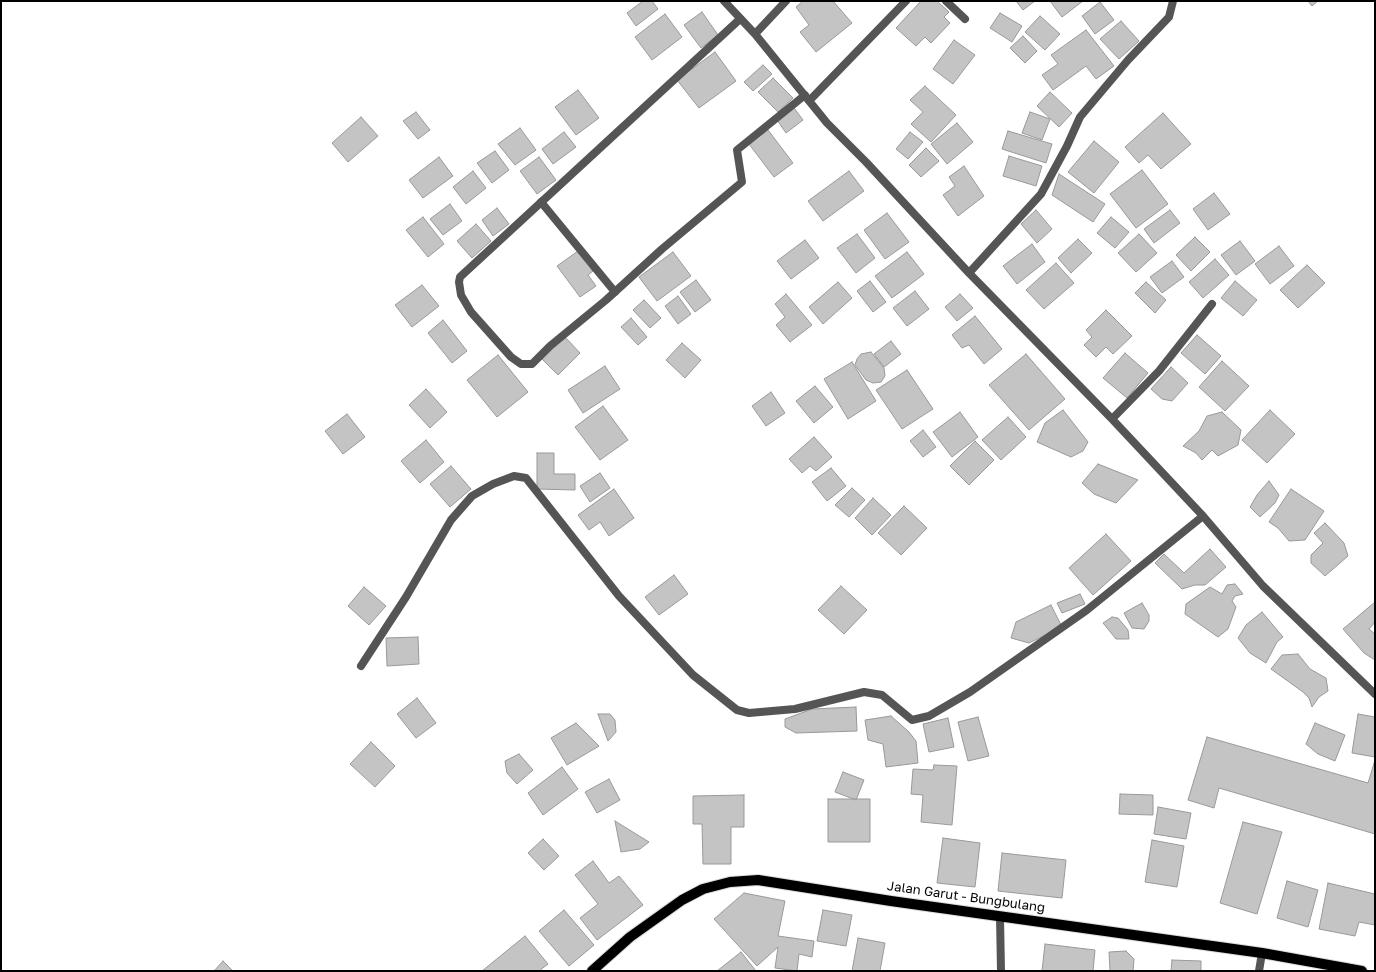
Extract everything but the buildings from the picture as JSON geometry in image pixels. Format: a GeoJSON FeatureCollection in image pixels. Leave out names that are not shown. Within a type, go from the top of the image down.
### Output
{"type":"FeatureCollection","features":[{"type":"Feature","properties":{"kind":"main road","name":"Jalan Garut - Bungbulang"},"geometry":{"type":"LineString","coordinates":[[592,971],[630,938],[682,900],[703,889],[730,882],[758,880],[1000,917],[1040,921],[1262,953],[1362,971]]}},
{"type":"Feature","properties":{"kind":"street"},"geometry":{"type":"LineString","coordinates":[[724,1],[755,34],[827,123],[1112,419],[1203,516],[1263,586],[1375,694]]}},
{"type":"Feature","properties":{"kind":"street"},"geometry":{"type":"LineString","coordinates":[[755,34],[786,1]]}},
{"type":"Feature","properties":{"kind":"street"},"geometry":{"type":"LineString","coordinates":[[740,19],[460,277],[458,282],[461,295],[471,312],[511,357],[521,364],[532,364],[537,360],[550,346],[742,182],[737,150],[807,98],[906,1]]}},
{"type":"Feature","properties":{"kind":"street"},"geometry":{"type":"LineString","coordinates":[[946,1],[965,19]]}},
{"type":"Feature","properties":{"kind":"street"},"geometry":{"type":"LineString","coordinates":[[970,273],[1041,194],[1067,146],[1080,116],[1128,60],[1169,17],[1173,1]]}},
{"type":"Feature","properties":{"kind":"street"},"geometry":{"type":"LineString","coordinates":[[541,202],[615,292]]}},
{"type":"Feature","properties":{"kind":"street"},"geometry":{"type":"LineString","coordinates":[[1112,419],[1159,371],[1212,304]]}},
{"type":"Feature","properties":{"kind":"street"},"geometry":{"type":"LineString","coordinates":[[361,666],[406,597],[452,520],[472,496],[493,484],[514,476],[526,478],[619,596],[692,674],[737,710],[749,713],[795,709],[864,692],[882,695],[912,720],[929,716],[970,692],[1088,610],[1203,516]]}},
{"type":"Feature","properties":{"kind":"street"},"geometry":{"type":"LineString","coordinates":[[1000,917],[1001,971]]}},
{"type":"Feature","properties":{"kind":"street"},"geometry":{"type":"LineString","coordinates":[[1259,971],[1262,953]]}}]}
